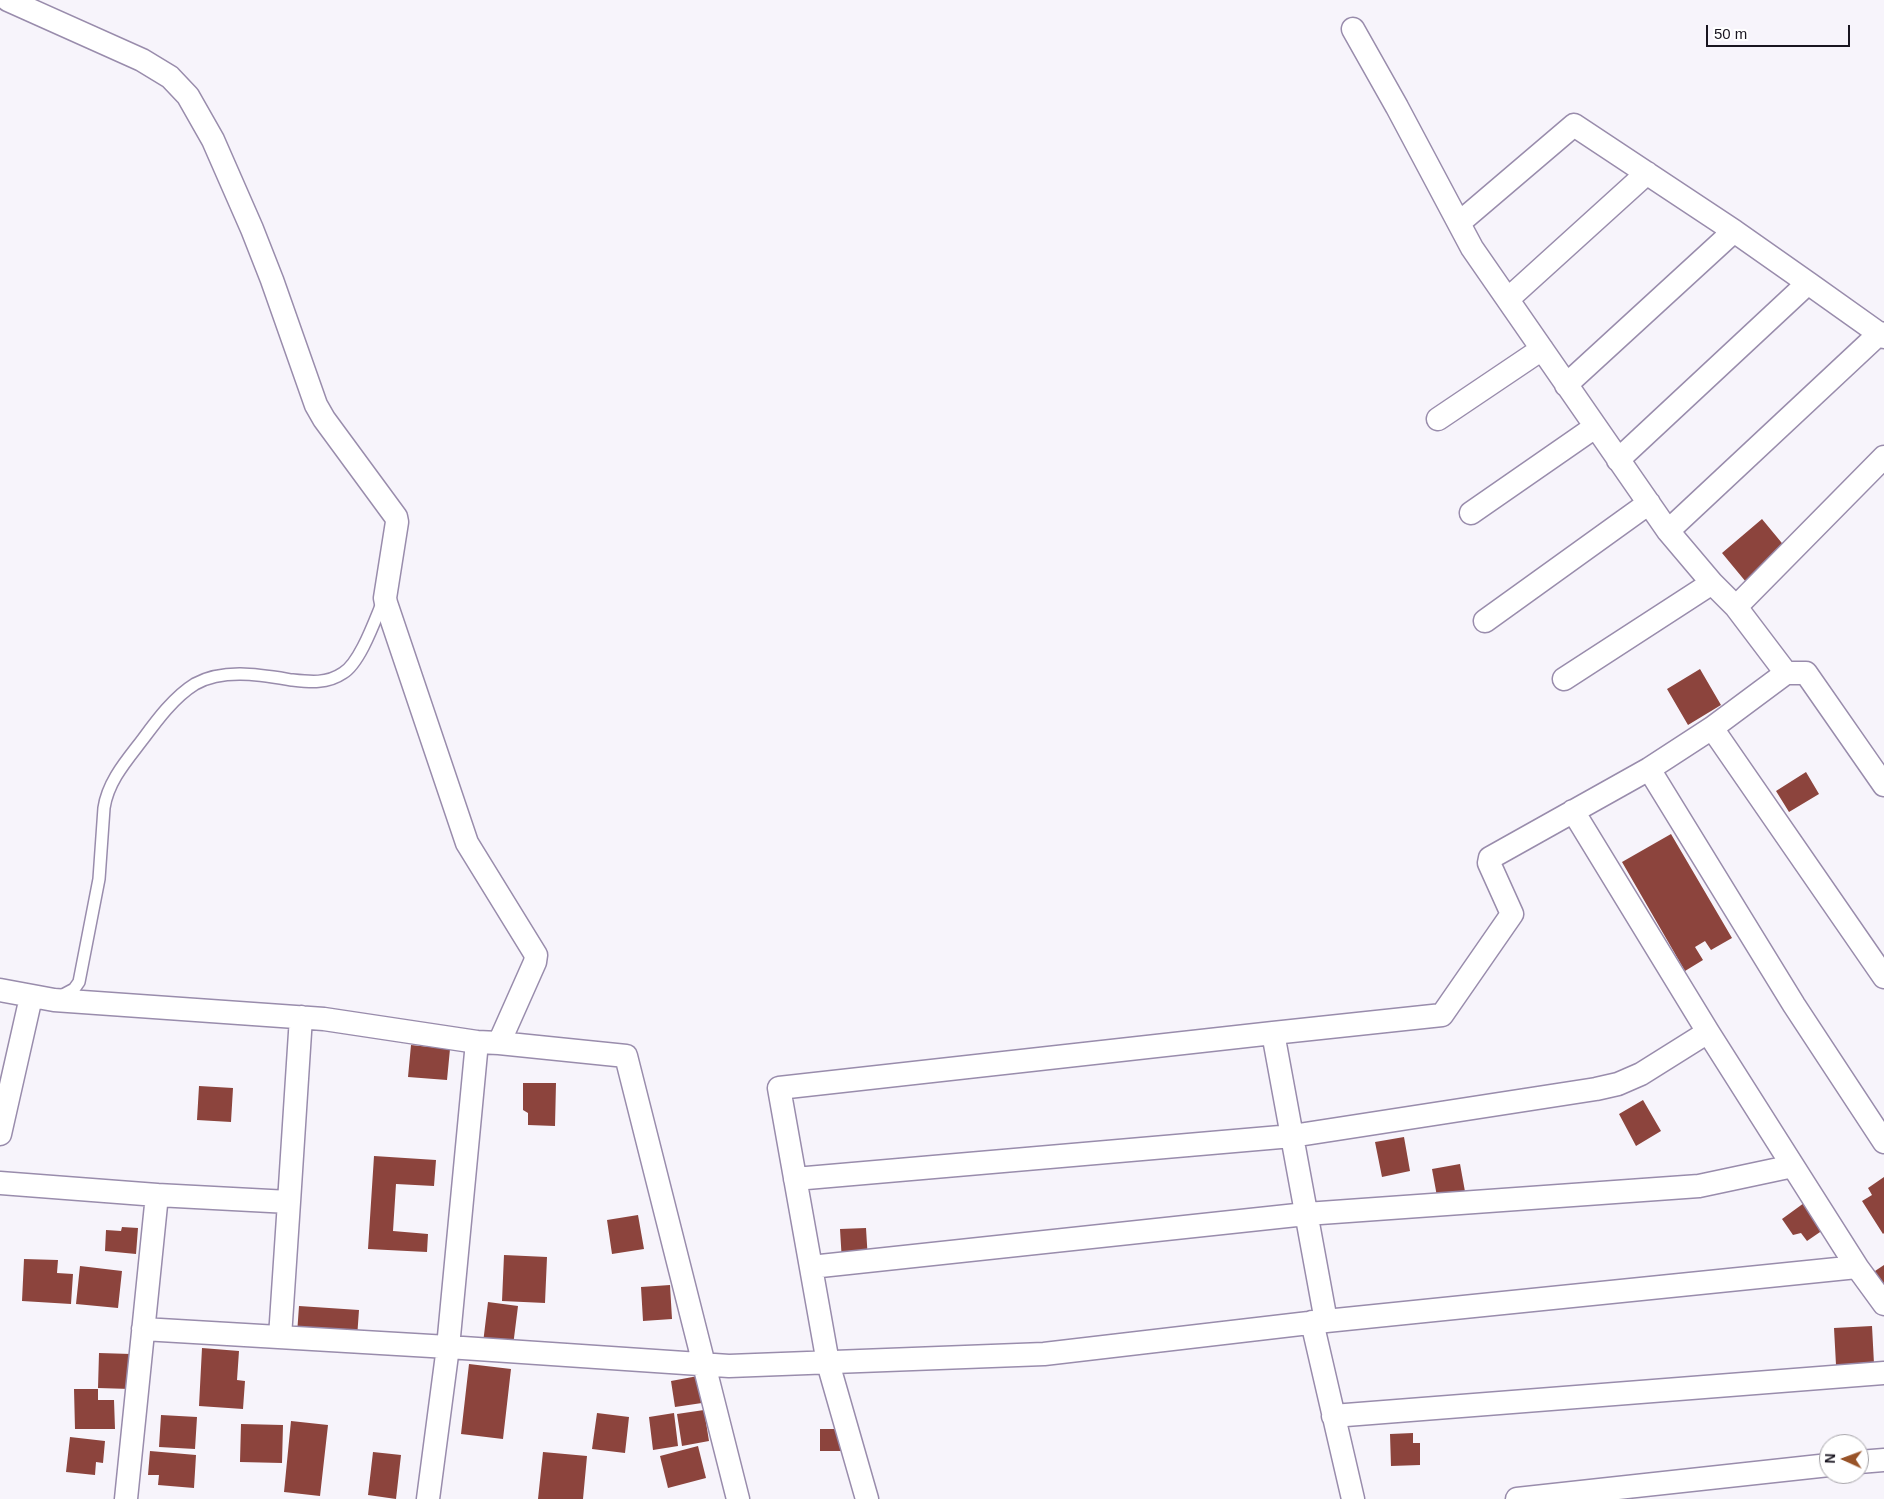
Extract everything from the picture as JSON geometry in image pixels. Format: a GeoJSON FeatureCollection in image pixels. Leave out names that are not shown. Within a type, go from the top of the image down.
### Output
{"type":"FeatureCollection","features":[{"type":"Feature","properties":{"kind":"street"},"geometry":{"type":"LineString","coordinates":[[8,0],[128,53],[156,68],[180,86],[197,110],[213,140],[260,246],[316,404],[324,419],[396,517],[385,598],[467,843],[536,955],[535,962],[499,1043]]}},
{"type":"Feature","properties":{"kind":"street"},"geometry":{"type":"LineString","coordinates":[[1353,28],[1398,107],[1472,248],[1668,531],[1712,583],[1736,607],[1786,674]]}},
{"type":"Feature","properties":{"kind":"street"},"geometry":{"type":"LineString","coordinates":[[1459,223],[1574,125],[1734,231],[1882,335],[1668,531]]}},
{"type":"Feature","properties":{"kind":"street"},"geometry":{"type":"LineString","coordinates":[[1508,299],[1647,173]]}},
{"type":"Feature","properties":{"kind":"street"},"geometry":{"type":"LineString","coordinates":[[1566,384],[1734,231]]}},
{"type":"Feature","properties":{"kind":"street"},"geometry":{"type":"LineString","coordinates":[[1618,460],[1808,283]]}},
{"type":"Feature","properties":{"kind":"street"},"geometry":{"type":"LineString","coordinates":[[1438,419],[1542,349]]}},
{"type":"Feature","properties":{"kind":"street"},"geometry":{"type":"LineString","coordinates":[[1470,513],[1595,427]]}},
{"type":"Feature","properties":{"kind":"street"},"geometry":{"type":"LineString","coordinates":[[1736,607],[1884,457]]}},
{"type":"Feature","properties":{"kind":"street"},"geometry":{"type":"LineString","coordinates":[[1485,621],[1649,503]]}},
{"type":"Feature","properties":{"kind":"street"},"geometry":{"type":"LineString","coordinates":[[1564,679],[1712,583]]}},
{"type":"Feature","properties":{"kind":"street"},"geometry":{"type":"LineString","coordinates":[[867,1499],[828,1362],[779,1088],[1442,1015],[1510,917],[1511,911],[1489,863],[1490,858],[1649,769],[1712,728],[1786,674],[1806,673],[1884,785]]}},
{"type":"Feature","properties":{"kind":"street"},"geometry":{"type":"LineString","coordinates":[[1712,728],[1884,977]]}},
{"type":"Feature","properties":{"kind":"street"},"geometry":{"type":"LineString","coordinates":[[1649,769],[1794,1005],[1884,1142]]}},
{"type":"Feature","properties":{"kind":"street"},"geometry":{"type":"LineString","coordinates":[[1573,811],[1708,1032],[1856,1268],[1884,1304]]}},
{"type":"Feature","properties":{"kind":"street"},"geometry":{"type":"LineString","coordinates":[[0,990],[54,1000],[324,1019],[477,1042],[626,1056],[738,1499]]}},
{"type":"Feature","properties":{"kind":"street"},"geometry":{"type":"LineString","coordinates":[[0,1134],[31,997]]}},
{"type":"Feature","properties":{"kind":"street"},"geometry":{"type":"LineString","coordinates":[[280,1337],[301,1017]]}},
{"type":"Feature","properties":{"kind":"street"},"geometry":{"type":"LineString","coordinates":[[795,1179],[1292,1136],[1596,1089],[1618,1084],[1641,1074],[1708,1032]]}},
{"type":"Feature","properties":{"kind":"street"},"geometry":{"type":"LineString","coordinates":[[1273,1034],[1306,1214],[1333,1416],[1353,1499]]}},
{"type":"Feature","properties":{"kind":"street"},"geometry":{"type":"LineString","coordinates":[[428,1499],[448,1346],[477,1042]]}},
{"type":"Feature","properties":{"kind":"street"},"geometry":{"type":"LineString","coordinates":[[811,1267],[1306,1214],[1699,1186],[1793,1166]]}},
{"type":"Feature","properties":{"kind":"street"},"geometry":{"type":"LineString","coordinates":[[0,1183],[157,1195],[289,1202]]}},
{"type":"Feature","properties":{"kind":"street"},"geometry":{"type":"LineString","coordinates":[[126,1499],[157,1195]]}},
{"type":"Feature","properties":{"kind":"street"},"geometry":{"type":"LineString","coordinates":[[143,1329],[448,1346],[729,1366],[1044,1354],[1319,1321],[1856,1268]]}},
{"type":"Feature","properties":{"kind":"street"},"geometry":{"type":"LineString","coordinates":[[1333,1416],[1884,1373]]}},
{"type":"Feature","properties":{"kind":"street"},"geometry":{"type":"LineString","coordinates":[[1869,1461],[1884,1460]]}},
{"type":"Feature","properties":{"kind":"street"},"geometry":{"type":"LineString","coordinates":[[1517,1499],[1819,1466]]}},
{"type":"Feature","properties":{"kind":"lane"},"geometry":{"type":"LineString","coordinates":[[54,1000],[74,989],[79,982],[99,879],[106,797],[120,768],[157,720],[193,686],[208,679],[245,674],[315,682],[335,678],[356,662],[385,598]]}},
{"type":"Feature","properties":{"kind":"building"},"geometry":{"type":"Polygon","coordinates":[[[1762,519],[1786,548],[1746,582],[1722,553],[1762,519]]]}},
{"type":"Feature","properties":{"kind":"building"},"geometry":{"type":"Polygon","coordinates":[[[1700,669],[1721,705],[1688,725],[1667,689],[1700,669]]]}},
{"type":"Feature","properties":{"kind":"building"},"geometry":{"type":"Polygon","coordinates":[[[1806,772],[1819,794],[1789,812],[1776,791],[1806,772]]]}},
{"type":"Feature","properties":{"kind":"building"},"geometry":{"type":"Polygon","coordinates":[[[1671,834],[1732,938],[1711,950],[1705,941],[1695,947],[1703,960],[1685,971],[1622,862],[1671,834]]]}},
{"type":"Feature","properties":{"kind":"building"},"geometry":{"type":"Polygon","coordinates":[[[411,1045],[450,1049],[447,1080],[408,1077],[411,1045]]]}},
{"type":"Feature","properties":{"kind":"building"},"geometry":{"type":"Polygon","coordinates":[[[523,1083],[556,1083],[555,1126],[528,1125],[528,1113],[523,1110],[523,1083]]]}},
{"type":"Feature","properties":{"kind":"building"},"geometry":{"type":"Polygon","coordinates":[[[199,1086],[233,1088],[231,1122],[197,1120],[199,1086]]]}},
{"type":"Feature","properties":{"kind":"building"},"geometry":{"type":"Polygon","coordinates":[[[1643,1100],[1661,1131],[1636,1146],[1619,1114],[1643,1100]]]}},
{"type":"Feature","properties":{"kind":"building"},"geometry":{"type":"Polygon","coordinates":[[[1404,1137],[1410,1171],[1382,1177],[1375,1142],[1404,1137]]]}},
{"type":"Feature","properties":{"kind":"building"},"geometry":{"type":"Polygon","coordinates":[[[374,1156],[436,1160],[434,1186],[396,1184],[393,1231],[428,1234],[427,1252],[368,1249],[374,1156]]]}},
{"type":"Feature","properties":{"kind":"building"},"geometry":{"type":"Polygon","coordinates":[[[1460,1164],[1466,1197],[1438,1202],[1432,1169],[1460,1164]]]}},
{"type":"Feature","properties":{"kind":"building"},"geometry":{"type":"Polygon","coordinates":[[[1884,1177],[1883,1234],[1862,1201],[1872,1195],[1868,1188],[1884,1177]]]}},
{"type":"Feature","properties":{"kind":"building"},"geometry":{"type":"Polygon","coordinates":[[[1804,1203],[1823,1230],[1807,1241],[1801,1233],[1793,1235],[1782,1219],[1804,1203]]]}},
{"type":"Feature","properties":{"kind":"building"},"geometry":{"type":"Polygon","coordinates":[[[638,1215],[644,1249],[612,1254],[607,1220],[638,1215]]]}},
{"type":"Feature","properties":{"kind":"building"},"geometry":{"type":"Polygon","coordinates":[[[122,1227],[138,1228],[136,1254],[105,1251],[106,1230],[121,1231],[122,1227]]]}},
{"type":"Feature","properties":{"kind":"building"},"geometry":{"type":"Polygon","coordinates":[[[866,1228],[868,1261],[842,1262],[840,1229],[866,1228]]]}},
{"type":"Feature","properties":{"kind":"building"},"geometry":{"type":"Polygon","coordinates":[[[504,1255],[547,1257],[545,1303],[502,1301],[504,1255]]]}},
{"type":"Feature","properties":{"kind":"building"},"geometry":{"type":"Polygon","coordinates":[[[24,1259],[58,1260],[57,1273],[73,1274],[71,1304],[22,1301],[24,1259]]]}},
{"type":"Feature","properties":{"kind":"building"},"geometry":{"type":"Polygon","coordinates":[[[1884,1265],[1884,1292],[1872,1273],[1884,1265]]]}},
{"type":"Feature","properties":{"kind":"building"},"geometry":{"type":"Polygon","coordinates":[[[80,1266],[122,1271],[118,1308],[76,1304],[80,1266]]]}},
{"type":"Feature","properties":{"kind":"building"},"geometry":{"type":"Polygon","coordinates":[[[670,1285],[672,1319],[643,1321],[641,1287],[670,1285]]]}},
{"type":"Feature","properties":{"kind":"building"},"geometry":{"type":"Polygon","coordinates":[[[488,1302],[518,1306],[513,1346],[483,1343],[488,1302]]]}},
{"type":"Feature","properties":{"kind":"building"},"geometry":{"type":"Polygon","coordinates":[[[299,1306],[359,1310],[357,1338],[297,1334],[299,1306]]]}},
{"type":"Feature","properties":{"kind":"building"},"geometry":{"type":"Polygon","coordinates":[[[1872,1326],[1874,1364],[1836,1365],[1834,1328],[1872,1326]]]}},
{"type":"Feature","properties":{"kind":"building"},"geometry":{"type":"Polygon","coordinates":[[[202,1348],[239,1351],[237,1380],[245,1381],[243,1409],[199,1406],[202,1348]]]}},
{"type":"Feature","properties":{"kind":"building"},"geometry":{"type":"Polygon","coordinates":[[[99,1353],[131,1354],[130,1389],[98,1388],[99,1353]]]}},
{"type":"Feature","properties":{"kind":"building"},"geometry":{"type":"Polygon","coordinates":[[[469,1364],[511,1369],[503,1439],[461,1434],[469,1364]]]}},
{"type":"Feature","properties":{"kind":"building"},"geometry":{"type":"Polygon","coordinates":[[[698,1376],[702,1403],[675,1407],[671,1381],[698,1376]]]}},
{"type":"Feature","properties":{"kind":"building"},"geometry":{"type":"Polygon","coordinates":[[[74,1389],[98,1389],[98,1400],[114,1400],[115,1429],[75,1429],[74,1389]]]}},
{"type":"Feature","properties":{"kind":"building"},"geometry":{"type":"Polygon","coordinates":[[[704,1410],[709,1441],[682,1446],[677,1414],[704,1410]]]}},
{"type":"Feature","properties":{"kind":"building"},"geometry":{"type":"Polygon","coordinates":[[[597,1413],[629,1417],[625,1453],[592,1449],[597,1413]]]}},
{"type":"Feature","properties":{"kind":"building"},"geometry":{"type":"Polygon","coordinates":[[[674,1413],[678,1446],[653,1450],[649,1417],[674,1413]]]}},
{"type":"Feature","properties":{"kind":"building"},"geometry":{"type":"Polygon","coordinates":[[[161,1415],[197,1417],[195,1449],[159,1447],[161,1415]]]}},
{"type":"Feature","properties":{"kind":"building"},"geometry":{"type":"Polygon","coordinates":[[[291,1421],[328,1425],[320,1496],[284,1492],[291,1421]]]}},
{"type":"Feature","properties":{"kind":"building"},"geometry":{"type":"Polygon","coordinates":[[[241,1424],[283,1425],[282,1463],[240,1462],[241,1424]]]}},
{"type":"Feature","properties":{"kind":"building"},"geometry":{"type":"Polygon","coordinates":[[[820,1429],[845,1429],[845,1451],[820,1451],[820,1429]]]}},
{"type":"Feature","properties":{"kind":"building"},"geometry":{"type":"Polygon","coordinates":[[[1413,1433],[1413,1443],[1420,1443],[1420,1465],[1391,1466],[1390,1434],[1413,1433]]]}},
{"type":"Feature","properties":{"kind":"building"},"geometry":{"type":"Polygon","coordinates":[[[70,1437],[105,1441],[103,1463],[96,1462],[95,1475],[66,1472],[70,1437]]]}},
{"type":"Feature","properties":{"kind":"building"},"geometry":{"type":"Polygon","coordinates":[[[698,1446],[706,1478],[668,1488],[660,1456],[698,1446]]]}},
{"type":"Feature","properties":{"kind":"building"},"geometry":{"type":"Polygon","coordinates":[[[150,1451],[196,1455],[194,1488],[158,1485],[159,1475],[148,1475],[150,1451]]]}},
{"type":"Feature","properties":{"kind":"building"},"geometry":{"type":"Polygon","coordinates":[[[373,1452],[401,1455],[396,1499],[368,1495],[373,1452]]]}},
{"type":"Feature","properties":{"kind":"building"},"geometry":{"type":"Polygon","coordinates":[[[543,1452],[587,1456],[583,1499],[538,1499],[543,1452]]]}}]}
